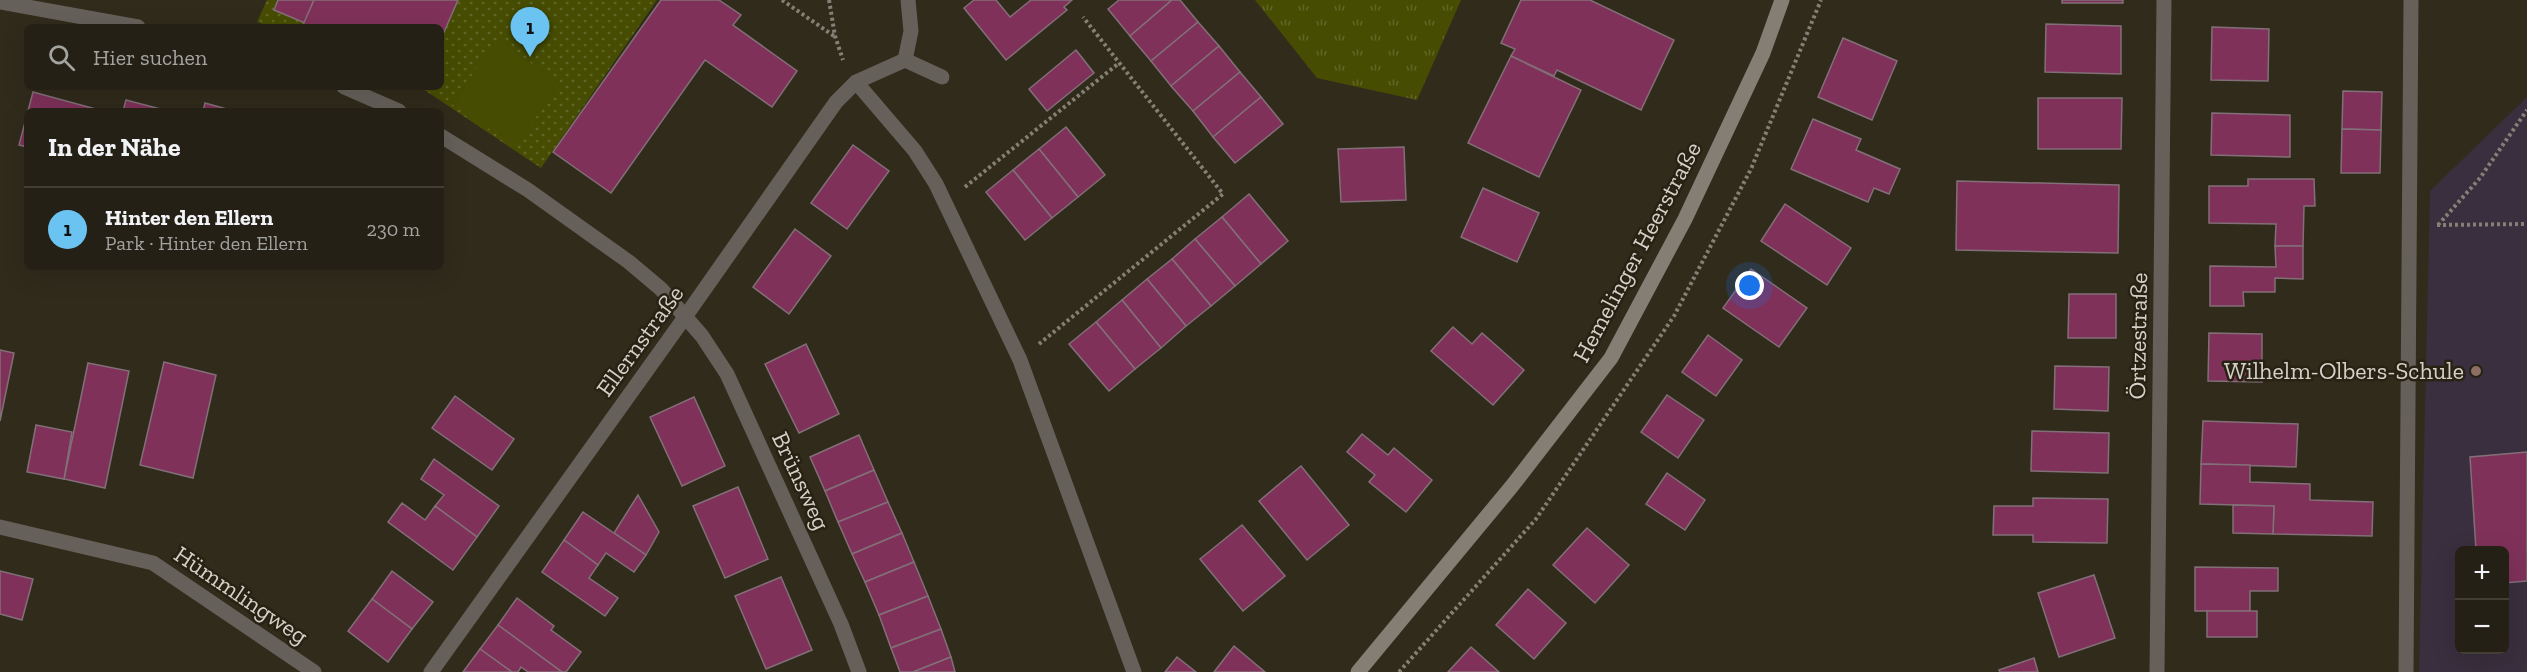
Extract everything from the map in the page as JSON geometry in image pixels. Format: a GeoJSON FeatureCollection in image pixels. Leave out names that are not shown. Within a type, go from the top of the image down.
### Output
{"type":"FeatureCollection","features":[{"type":"Feature","properties":{"kind":"main road","name":"Hemelinger Heerstraße"},"geometry":{"type":"LineString","coordinates":[[1358,672],[1512,486],[1611,358],[1685,219],[1763,53],[1782,0]]}},
{"type":"Feature","properties":{"kind":"street"},"geometry":{"type":"LineString","coordinates":[[908,0],[911,31],[905,60],[942,77]]}},
{"type":"Feature","properties":{"kind":"street","name":"Örtzestraße"},"geometry":{"type":"LineString","coordinates":[[2157,672],[2164,0]]}},
{"type":"Feature","properties":{"kind":"street"},"geometry":{"type":"LineString","coordinates":[[2406,672],[2411,0]]}},
{"type":"Feature","properties":{"kind":"street"},"geometry":{"type":"LineString","coordinates":[[0,2],[121,24]]}},
{"type":"Feature","properties":{"kind":"street","name":"Ellernstraße"},"geometry":{"type":"LineString","coordinates":[[431,672],[686,317],[836,102],[856,82],[905,60]]}},
{"type":"Feature","properties":{"kind":"street"},"geometry":{"type":"LineString","coordinates":[[856,82],[915,152],[945,203],[1020,360],[1134,672]]}},
{"type":"Feature","properties":{"kind":"street"},"geometry":{"type":"LineString","coordinates":[[351,90],[392,108]]}},
{"type":"Feature","properties":{"kind":"street","name":"Brünsweg"},"geometry":{"type":"LineString","coordinates":[[444,138],[528,190],[629,262],[661,289],[702,336],[727,374],[842,624],[859,672]]}},
{"type":"Feature","properties":{"kind":"street","name":"Hümmlingweg"},"geometry":{"type":"LineString","coordinates":[[0,527],[153,563],[314,672]]}},
{"type":"Feature","properties":{"kind":"path"},"geometry":{"type":"LineString","coordinates":[[782,0],[835,36]]}},
{"type":"Feature","properties":{"kind":"path"},"geometry":{"type":"LineString","coordinates":[[829,0],[835,36],[842,58],[856,82]]}},
{"type":"Feature","properties":{"kind":"path"},"geometry":{"type":"LineString","coordinates":[[1020,360],[1223,194],[1083,17]]}},
{"type":"Feature","properties":{"kind":"path"},"geometry":{"type":"LineString","coordinates":[[945,203],[1119,63]]}},
{"type":"Feature","properties":{"kind":"path"},"geometry":{"type":"LineString","coordinates":[[2438,225],[2480,178],[2527,110]]}},
{"type":"Feature","properties":{"kind":"path"},"geometry":{"type":"LineString","coordinates":[[2409,225],[2527,224]]}},
{"type":"Feature","properties":{"kind":"shaded area","name":"Wilhelm-Olbers-Schule"},"geometry":{"type":"Polygon","coordinates":[[[2527,97],[2527,672],[2419,672],[2430,191],[2527,97]]]}},
{"type":"Feature","properties":{"kind":"green space"},"geometry":{"type":"Polygon","coordinates":[[[267,0],[657,0],[541,168],[424,90],[444,90],[444,24],[263,24],[257,22],[267,0]]]}},
{"type":"Feature","properties":{"kind":"green space"},"geometry":{"type":"Polygon","coordinates":[[[1255,0],[1461,0],[1417,100],[1317,78],[1255,0]]]}},
{"type":"Feature","properties":{"kind":"green space"},"geometry":{"type":"Polygon","coordinates":[[[496,40],[560,82],[516,147],[452,104],[496,40]]]}},
{"type":"Feature","properties":{"kind":"building"},"geometry":{"type":"Polygon","coordinates":[[[278,0],[314,0],[305,23],[274,10],[278,0]]]}},
{"type":"Feature","properties":{"kind":"building"},"geometry":{"type":"Polygon","coordinates":[[[314,0],[458,0],[444,32],[444,24],[303,24],[314,0]]]}},
{"type":"Feature","properties":{"kind":"building"},"geometry":{"type":"Polygon","coordinates":[[[661,0],[719,0],[741,15],[733,25],[797,71],[772,107],[705,60],[611,193],[553,152],[661,0]]]}},
{"type":"Feature","properties":{"kind":"building"},"geometry":{"type":"Polygon","coordinates":[[[974,0],[996,0],[1010,17],[1031,0],[1072,0],[1064,7],[1067,10],[1006,60],[964,8],[974,0]]]}},
{"type":"Feature","properties":{"kind":"building"},"geometry":{"type":"Polygon","coordinates":[[[1119,0],[1172,0],[1130,36],[1108,9],[1119,0]]]}},
{"type":"Feature","properties":{"kind":"building"},"geometry":{"type":"Polygon","coordinates":[[[1172,0],[1180,0],[1198,22],[1151,61],[1130,36],[1172,0]]]}},
{"type":"Feature","properties":{"kind":"building"},"geometry":{"type":"Polygon","coordinates":[[[1521,0],[1590,0],[1674,40],[1641,110],[1557,70],[1554,76],[1511,56],[1515,49],[1501,43],[1521,0]]]}},
{"type":"Feature","properties":{"kind":"building"},"geometry":{"type":"Polygon","coordinates":[[[2062,0],[2123,0],[2123,3],[2062,3],[2062,0]]]}},
{"type":"Feature","properties":{"kind":"building"},"geometry":{"type":"Polygon","coordinates":[[[1198,22],[1219,46],[1171,86],[1151,61],[1198,22]]]}},
{"type":"Feature","properties":{"kind":"building"},"geometry":{"type":"Polygon","coordinates":[[[2046,24],[2121,26],[2121,74],[2045,72],[2046,24]]]}},
{"type":"Feature","properties":{"kind":"building"},"geometry":{"type":"Polygon","coordinates":[[[2212,27],[2269,29],[2268,81],[2211,80],[2212,27]]]}},
{"type":"Feature","properties":{"kind":"building"},"geometry":{"type":"Polygon","coordinates":[[[1843,38],[1897,61],[1872,120],[1818,97],[1843,38]]]}},
{"type":"Feature","properties":{"kind":"building"},"geometry":{"type":"Polygon","coordinates":[[[1219,46],[1240,72],[1193,111],[1171,86],[1219,46]]]}},
{"type":"Feature","properties":{"kind":"building"},"geometry":{"type":"Polygon","coordinates":[[[1076,50],[1094,73],[1047,111],[1029,89],[1076,50]]]}},
{"type":"Feature","properties":{"kind":"building"},"geometry":{"type":"Polygon","coordinates":[[[1511,56],[1581,90],[1539,177],[1468,143],[1511,56]]]}},
{"type":"Feature","properties":{"kind":"building"},"geometry":{"type":"Polygon","coordinates":[[[1240,72],[1261,97],[1213,137],[1193,111],[1240,72]]]}},
{"type":"Feature","properties":{"kind":"building"},"geometry":{"type":"Polygon","coordinates":[[[2343,91],[2382,92],[2381,130],[2342,129],[2343,91]]]}},
{"type":"Feature","properties":{"kind":"building"},"geometry":{"type":"Polygon","coordinates":[[[33,92],[92,108],[29,108],[33,92]]]}},
{"type":"Feature","properties":{"kind":"building"},"geometry":{"type":"Polygon","coordinates":[[[1261,97],[1283,124],[1235,163],[1213,137],[1261,97]]]}},
{"type":"Feature","properties":{"kind":"building"},"geometry":{"type":"Polygon","coordinates":[[[2038,98],[2122,98],[2121,149],[2038,149],[2038,98]]]}},
{"type":"Feature","properties":{"kind":"building"},"geometry":{"type":"Polygon","coordinates":[[[126,100],[157,108],[124,108],[126,100]]]}},
{"type":"Feature","properties":{"kind":"building"},"geometry":{"type":"Polygon","coordinates":[[[205,103],[223,108],[204,108],[205,103]]]}},
{"type":"Feature","properties":{"kind":"building"},"geometry":{"type":"Polygon","coordinates":[[[2212,113],[2290,115],[2290,157],[2211,155],[2212,113]]]}},
{"type":"Feature","properties":{"kind":"building"},"geometry":{"type":"Polygon","coordinates":[[[1813,119],[1861,139],[1856,150],[1900,169],[1889,194],[1874,188],[1868,202],[1791,169],[1813,119]]]}},
{"type":"Feature","properties":{"kind":"building"},"geometry":{"type":"Polygon","coordinates":[[[24,126],[24,146],[19,145],[24,126]]]}},
{"type":"Feature","properties":{"kind":"building"},"geometry":{"type":"Polygon","coordinates":[[[1066,127],[1105,175],[1078,197],[1039,149],[1066,127]]]}},
{"type":"Feature","properties":{"kind":"building"},"geometry":{"type":"Polygon","coordinates":[[[2342,129],[2381,130],[2380,173],[2341,173],[2342,129]]]}},
{"type":"Feature","properties":{"kind":"building"},"geometry":{"type":"Polygon","coordinates":[[[853,145],[889,171],[847,229],[811,203],[853,145]]]}},
{"type":"Feature","properties":{"kind":"building"},"geometry":{"type":"Polygon","coordinates":[[[1404,147],[1406,200],[1341,202],[1338,149],[1404,147]]]}},
{"type":"Feature","properties":{"kind":"building"},"geometry":{"type":"Polygon","coordinates":[[[1039,149],[1078,197],[1052,218],[1013,170],[1039,149]]]}},
{"type":"Feature","properties":{"kind":"building"},"geometry":{"type":"Polygon","coordinates":[[[1013,170],[1052,218],[1025,240],[986,192],[1013,170]]]}},
{"type":"Feature","properties":{"kind":"building"},"geometry":{"type":"Polygon","coordinates":[[[2248,179],[2314,179],[2315,206],[2304,206],[2303,246],[2275,246],[2276,224],[2209,223],[2209,186],[2248,186],[2248,179]]]}},
{"type":"Feature","properties":{"kind":"building"},"geometry":{"type":"Polygon","coordinates":[[[1957,181],[2119,185],[2118,253],[1956,250],[1957,181]]]}},
{"type":"Feature","properties":{"kind":"building"},"geometry":{"type":"Polygon","coordinates":[[[1483,188],[1539,213],[1517,262],[1461,237],[1483,188]]]}},
{"type":"Feature","properties":{"kind":"building"},"geometry":{"type":"Polygon","coordinates":[[[1249,194],[1288,241],[1261,264],[1222,217],[1249,194]]]}},
{"type":"Feature","properties":{"kind":"building"},"geometry":{"type":"Polygon","coordinates":[[[1785,204],[1851,248],[1827,285],[1761,241],[1785,204]]]}},
{"type":"Feature","properties":{"kind":"building"},"geometry":{"type":"Polygon","coordinates":[[[1222,217],[1261,264],[1235,286],[1195,239],[1222,217]]]}},
{"type":"Feature","properties":{"kind":"building"},"geometry":{"type":"Polygon","coordinates":[[[795,229],[831,256],[789,314],[753,287],[795,229]]]}},
{"type":"Feature","properties":{"kind":"building"},"geometry":{"type":"Polygon","coordinates":[[[1195,239],[1235,286],[1211,306],[1172,259],[1195,239]]]}},
{"type":"Feature","properties":{"kind":"building"},"geometry":{"type":"Polygon","coordinates":[[[2275,246],[2303,246],[2303,279],[2275,278],[2275,292],[2243,292],[2244,306],[2210,306],[2210,266],[2276,267],[2275,246]]]}},
{"type":"Feature","properties":{"kind":"building"},"geometry":{"type":"Polygon","coordinates":[[[1172,259],[1211,306],[1186,326],[1147,279],[1172,259]]]}},
{"type":"Feature","properties":{"kind":"building"},"geometry":{"type":"Polygon","coordinates":[[[1751,269],[1807,308],[1779,347],[1723,308],[1751,269]]]}},
{"type":"Feature","properties":{"kind":"building"},"geometry":{"type":"Polygon","coordinates":[[[1147,279],[1186,326],[1161,348],[1122,300],[1147,279]]]}},
{"type":"Feature","properties":{"kind":"building"},"geometry":{"type":"Polygon","coordinates":[[[2069,294],[2116,294],[2116,338],[2068,338],[2069,294]]]}},
{"type":"Feature","properties":{"kind":"building"},"geometry":{"type":"Polygon","coordinates":[[[1122,300],[1161,348],[1135,369],[1096,322],[1122,300]]]}},
{"type":"Feature","properties":{"kind":"building"},"geometry":{"type":"Polygon","coordinates":[[[1096,322],[1135,369],[1109,391],[1069,344],[1096,322]]]}},
{"type":"Feature","properties":{"kind":"building"},"geometry":{"type":"Polygon","coordinates":[[[1453,327],[1472,344],[1482,333],[1524,370],[1493,405],[1431,351],[1453,327]]]}},
{"type":"Feature","properties":{"kind":"building"},"geometry":{"type":"Polygon","coordinates":[[[2209,333],[2262,334],[2262,382],[2208,381],[2209,333]]]}},
{"type":"Feature","properties":{"kind":"building"},"geometry":{"type":"Polygon","coordinates":[[[1708,335],[1742,360],[1716,396],[1682,372],[1708,335]]]}},
{"type":"Feature","properties":{"kind":"building"},"geometry":{"type":"Polygon","coordinates":[[[806,344],[839,414],[799,433],[765,364],[806,344]]]}},
{"type":"Feature","properties":{"kind":"building"},"geometry":{"type":"Polygon","coordinates":[[[0,350],[14,353],[0,421],[0,350]]]}},
{"type":"Feature","properties":{"kind":"building"},"geometry":{"type":"Polygon","coordinates":[[[164,362],[216,375],[193,478],[140,465],[164,362]]]}},
{"type":"Feature","properties":{"kind":"building"},"geometry":{"type":"Polygon","coordinates":[[[88,363],[129,371],[105,488],[64,479],[88,363]]]}},
{"type":"Feature","properties":{"kind":"building"},"geometry":{"type":"Polygon","coordinates":[[[2055,366],[2109,367],[2108,411],[2054,409],[2055,366]]]}},
{"type":"Feature","properties":{"kind":"building"},"geometry":{"type":"Polygon","coordinates":[[[1667,395],[1704,420],[1678,458],[1641,432],[1667,395]]]}},
{"type":"Feature","properties":{"kind":"building"},"geometry":{"type":"Polygon","coordinates":[[[455,396],[514,439],[492,470],[432,428],[455,396]]]}},
{"type":"Feature","properties":{"kind":"building"},"geometry":{"type":"Polygon","coordinates":[[[694,397],[725,466],[682,486],[650,417],[694,397]]]}},
{"type":"Feature","properties":{"kind":"building"},"geometry":{"type":"Polygon","coordinates":[[[2203,421],[2298,424],[2296,467],[2201,464],[2203,421]]]}},
{"type":"Feature","properties":{"kind":"building"},"geometry":{"type":"Polygon","coordinates":[[[36,425],[72,432],[64,479],[27,472],[36,425]]]}},
{"type":"Feature","properties":{"kind":"building"},"geometry":{"type":"Polygon","coordinates":[[[2032,431],[2109,433],[2108,473],[2031,471],[2032,431]]]}},
{"type":"Feature","properties":{"kind":"building"},"geometry":{"type":"Polygon","coordinates":[[[1362,434],[1388,455],[1394,448],[1432,480],[1406,512],[1369,482],[1375,475],[1347,452],[1362,434]]]}},
{"type":"Feature","properties":{"kind":"building"},"geometry":{"type":"Polygon","coordinates":[[[859,435],[874,470],[825,491],[810,457],[859,435]]]}},
{"type":"Feature","properties":{"kind":"building"},"geometry":{"type":"Polygon","coordinates":[[[2527,452],[2527,581],[2509,583],[2509,546],[2476,546],[2470,457],[2527,452]]]}},
{"type":"Feature","properties":{"kind":"building"},"geometry":{"type":"Polygon","coordinates":[[[434,459],[499,506],[477,537],[435,506],[444,495],[421,479],[434,459]]]}},
{"type":"Feature","properties":{"kind":"building"},"geometry":{"type":"Polygon","coordinates":[[[2201,464],[2250,465],[2250,482],[2310,484],[2310,500],[2373,502],[2372,536],[2273,534],[2274,506],[2200,504],[2201,464]]]}},
{"type":"Feature","properties":{"kind":"building"},"geometry":{"type":"Polygon","coordinates":[[[1301,466],[1349,525],[1307,560],[1259,501],[1301,466]]]}},
{"type":"Feature","properties":{"kind":"building"},"geometry":{"type":"Polygon","coordinates":[[[874,470],[888,502],[838,522],[825,491],[874,470]]]}},
{"type":"Feature","properties":{"kind":"building"},"geometry":{"type":"Polygon","coordinates":[[[1667,473],[1705,500],[1685,530],[1646,504],[1667,473]]]}},
{"type":"Feature","properties":{"kind":"building"},"geometry":{"type":"Polygon","coordinates":[[[738,487],[768,559],[725,578],[693,506],[738,487]]]}},
{"type":"Feature","properties":{"kind":"building"},"geometry":{"type":"Polygon","coordinates":[[[638,495],[659,532],[646,555],[614,533],[638,495]]]}},
{"type":"Feature","properties":{"kind":"building"},"geometry":{"type":"Polygon","coordinates":[[[2033,498],[2108,499],[2107,543],[2033,542],[2033,535],[1993,535],[1994,506],[2033,506],[2033,498]]]}},
{"type":"Feature","properties":{"kind":"building"},"geometry":{"type":"Polygon","coordinates":[[[888,502],[902,533],[852,554],[838,522],[888,502]]]}},
{"type":"Feature","properties":{"kind":"building"},"geometry":{"type":"Polygon","coordinates":[[[402,503],[425,520],[435,506],[477,537],[453,570],[388,522],[402,503]]]}},
{"type":"Feature","properties":{"kind":"building"},"geometry":{"type":"Polygon","coordinates":[[[2233,505],[2274,506],[2273,534],[2233,533],[2233,505]]]}},
{"type":"Feature","properties":{"kind":"building"},"geometry":{"type":"Polygon","coordinates":[[[583,512],[646,555],[634,572],[606,553],[598,565],[564,540],[583,512]]]}},
{"type":"Feature","properties":{"kind":"building"},"geometry":{"type":"Polygon","coordinates":[[[1242,525],[1285,576],[1243,611],[1200,559],[1242,525]]]}},
{"type":"Feature","properties":{"kind":"building"},"geometry":{"type":"Polygon","coordinates":[[[1587,528],[1629,565],[1595,603],[1553,565],[1587,528]]]}},
{"type":"Feature","properties":{"kind":"building"},"geometry":{"type":"Polygon","coordinates":[[[902,533],[914,562],[865,582],[852,554],[902,533]]]}},
{"type":"Feature","properties":{"kind":"building"},"geometry":{"type":"Polygon","coordinates":[[[564,540],[598,565],[589,578],[618,598],[605,616],[542,572],[564,540]]]}},
{"type":"Feature","properties":{"kind":"building"},"geometry":{"type":"Polygon","coordinates":[[[914,562],[928,596],[879,615],[865,582],[914,562]]]}},
{"type":"Feature","properties":{"kind":"building"},"geometry":{"type":"Polygon","coordinates":[[[2195,567],[2278,568],[2278,591],[2250,591],[2250,611],[2195,611],[2195,567]]]}},
{"type":"Feature","properties":{"kind":"building"},"geometry":{"type":"Polygon","coordinates":[[[0,571],[33,579],[22,620],[0,614],[0,571]]]}},
{"type":"Feature","properties":{"kind":"building"},"geometry":{"type":"Polygon","coordinates":[[[392,571],[433,602],[412,629],[372,599],[392,571]]]}},
{"type":"Feature","properties":{"kind":"building"},"geometry":{"type":"Polygon","coordinates":[[[2094,575],[2115,638],[2059,657],[2038,593],[2094,575]]]}},
{"type":"Feature","properties":{"kind":"building"},"geometry":{"type":"Polygon","coordinates":[[[781,577],[812,650],[766,669],[735,596],[781,577]]]}},
{"type":"Feature","properties":{"kind":"building"},"geometry":{"type":"Polygon","coordinates":[[[1528,589],[1566,623],[1534,659],[1496,625],[1528,589]]]}},
{"type":"Feature","properties":{"kind":"building"},"geometry":{"type":"Polygon","coordinates":[[[928,596],[941,629],[891,648],[879,615],[928,596]]]}},
{"type":"Feature","properties":{"kind":"building"},"geometry":{"type":"Polygon","coordinates":[[[517,598],[554,626],[551,630],[581,652],[566,672],[562,672],[498,625],[517,598]]]}},
{"type":"Feature","properties":{"kind":"building"},"geometry":{"type":"Polygon","coordinates":[[[372,599],[412,629],[388,662],[348,631],[372,599]]]}},
{"type":"Feature","properties":{"kind":"building"},"geometry":{"type":"Polygon","coordinates":[[[2207,611],[2257,611],[2257,637],[2207,637],[2207,611]]]}},
{"type":"Feature","properties":{"kind":"building"},"geometry":{"type":"Polygon","coordinates":[[[498,625],[562,672],[528,672],[521,667],[518,672],[512,672],[480,649],[498,625]]]}},
{"type":"Feature","properties":{"kind":"building"},"geometry":{"type":"Polygon","coordinates":[[[941,629],[951,657],[913,672],[900,672],[891,648],[941,629]]]}},
{"type":"Feature","properties":{"kind":"building"},"geometry":{"type":"Polygon","coordinates":[[[1234,646],[1265,672],[1214,672],[1234,646]]]}},
{"type":"Feature","properties":{"kind":"building"},"geometry":{"type":"Polygon","coordinates":[[[1471,647],[1499,672],[1448,672],[1471,647]]]}},
{"type":"Feature","properties":{"kind":"building"},"geometry":{"type":"Polygon","coordinates":[[[480,649],[512,672],[463,672],[480,649]]]}},
{"type":"Feature","properties":{"kind":"building"},"geometry":{"type":"Polygon","coordinates":[[[951,657],[955,672],[913,672],[951,657]]]}},
{"type":"Feature","properties":{"kind":"building"},"geometry":{"type":"Polygon","coordinates":[[[1177,657],[1196,672],[1165,672],[1177,657]]]}},
{"type":"Feature","properties":{"kind":"building"},"geometry":{"type":"Polygon","coordinates":[[[2034,658],[2038,672],[2000,672],[1999,670],[2034,658]]]}},
{"type":"Feature","properties":{"kind":"place","name":"Hinter den Ellern"},"geometry":{"type":"Point","coordinates":[530,57]}},
{"type":"Feature","properties":{"kind":"place","name":"Wilhelm-Olbers-Schule"},"geometry":{"type":"Point","coordinates":[2476,371]}}]}
